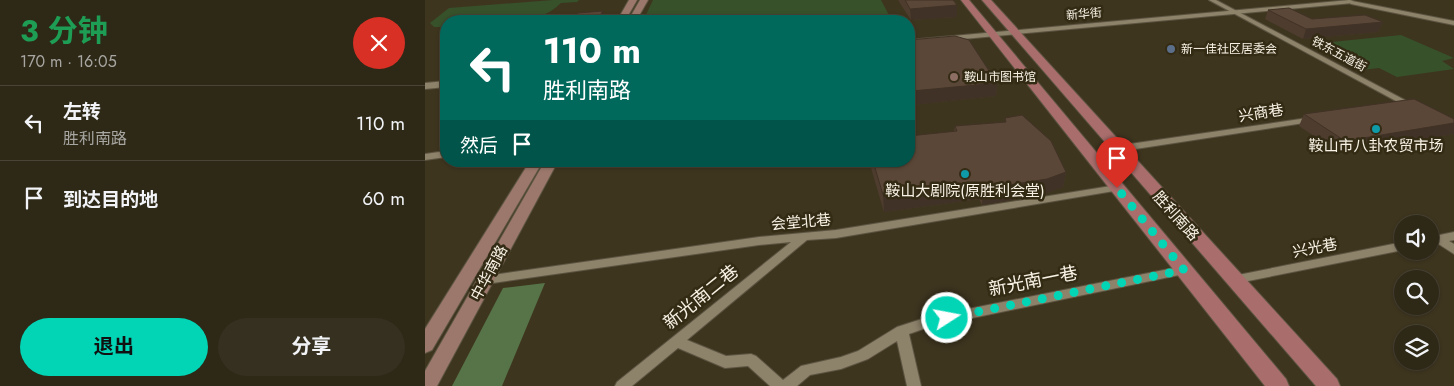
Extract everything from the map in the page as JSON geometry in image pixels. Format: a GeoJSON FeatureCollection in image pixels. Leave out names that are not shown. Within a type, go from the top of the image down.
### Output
{"type":"FeatureCollection","features":[{"type":"Feature","properties":{"kind":"main road"},"geometry":{"type":"LineString","coordinates":[[624,15],[633,0]]}},
{"type":"Feature","properties":{"kind":"main road"},"geometry":{"type":"LineString","coordinates":[[635,15],[644,0]]}},
{"type":"Feature","properties":{"kind":"main road","name":"胜利南路"},"geometry":{"type":"LineString","coordinates":[[965,0],[1278,386]]}},
{"type":"Feature","properties":{"kind":"main road","name":"胜利南路"},"geometry":{"type":"LineString","coordinates":[[986,0],[1116,149],[1329,386]]}},
{"type":"Feature","properties":{"kind":"main road"},"geometry":{"type":"LineString","coordinates":[[425,345],[533,167]]}},
{"type":"Feature","properties":{"kind":"main road","name":"中华南路"},"geometry":{"type":"LineString","coordinates":[[427,386],[549,167]]}},
{"type":"Feature","properties":{"kind":"street","name":"铁东五道街"},"geometry":{"type":"LineString","coordinates":[[1212,0],[1419,110]]}},
{"type":"Feature","properties":{"kind":"street","name":"新华街"},"geometry":{"type":"LineString","coordinates":[[915,42],[1351,1]]}},
{"type":"Feature","properties":{"kind":"street"},"geometry":{"type":"LineString","coordinates":[[1351,1],[1454,23]]}},
{"type":"Feature","properties":{"kind":"street"},"geometry":{"type":"LineString","coordinates":[[425,86],[440,85]]}},
{"type":"Feature","properties":{"kind":"street"},"geometry":{"type":"LineString","coordinates":[[1390,107],[1409,105]]}},
{"type":"Feature","properties":{"kind":"street","name":"兴商巷"},"geometry":{"type":"LineString","coordinates":[[1116,149],[1322,118]]}},
{"type":"Feature","properties":{"kind":"street"},"geometry":{"type":"LineString","coordinates":[[425,157],[440,155]]}},
{"type":"Feature","properties":{"kind":"street","name":"会堂北巷"},"geometry":{"type":"LineString","coordinates":[[486,280],[759,240],[836,234],[1117,188]]}},
{"type":"Feature","properties":{"kind":"street"},"geometry":{"type":"LineString","coordinates":[[1439,239],[1454,236]]}},
{"type":"Feature","properties":{"kind":"street","name":"新光南二巷"},"geometry":{"type":"LineString","coordinates":[[622,386],[804,237]]}},
{"type":"Feature","properties":{"kind":"street"},"geometry":{"type":"LineString","coordinates":[[1439,242],[1454,250]]}},
{"type":"Feature","properties":{"kind":"street","name":"兴光巷"},"geometry":{"type":"LineString","coordinates":[[1233,280],[1394,248]]}},
{"type":"Feature","properties":{"kind":"street","name":"新光南一巷"},"geometry":{"type":"LineString","coordinates":[[786,386],[806,370],[841,363],[863,355],[902,331],[928,322],[1184,270]]}},
{"type":"Feature","properties":{"kind":"street"},"geometry":{"type":"LineString","coordinates":[[902,331],[914,386]]}},
{"type":"Feature","properties":{"kind":"street"},"geometry":{"type":"LineString","coordinates":[[675,341],[725,362],[751,360],[780,386]]}},
{"type":"Feature","properties":{"kind":"green space"},"geometry":{"type":"Polygon","coordinates":[[[553,0],[579,0],[577,2],[561,3],[542,15],[440,15],[449,8],[553,0]]]}},
{"type":"Feature","properties":{"kind":"green space"},"geometry":{"type":"Polygon","coordinates":[[[653,0],[881,0],[889,15],[646,15],[653,0]]]}},
{"type":"Feature","properties":{"kind":"green space"},"geometry":{"type":"Polygon","coordinates":[[[440,15],[440,27],[434,27],[430,23],[440,15]]]}},
{"type":"Feature","properties":{"kind":"green space"},"geometry":{"type":"Polygon","coordinates":[[[1401,35],[1454,58],[1442,61],[1454,69],[1397,77],[1379,68],[1362,70],[1312,44],[1401,35]]]}},
{"type":"Feature","properties":{"kind":"green space"},"geometry":{"type":"Polygon","coordinates":[[[545,283],[502,386],[452,386],[503,288],[545,283]]]}},
{"type":"Feature","properties":{"kind":"building"},"geometry":{"type":"Polygon","coordinates":[[[905,0],[953,0],[957,5],[910,9],[905,0]]]}},
{"type":"Feature","properties":{"kind":"building"},"geometry":{"type":"Polygon","coordinates":[[[1289,8],[1312,19],[1365,15],[1383,22],[1306,29],[1268,10],[1289,8]]]}},
{"type":"Feature","properties":{"kind":"building"},"geometry":{"type":"Polygon","coordinates":[[[603,11],[600,15],[576,15],[578,13],[603,11]]]}},
{"type":"Feature","properties":{"kind":"building"},"geometry":{"type":"Polygon","coordinates":[[[955,36],[969,40],[997,83],[915,91],[915,39],[955,36]]]}},
{"type":"Feature","properties":{"kind":"building"},"geometry":{"type":"Polygon","coordinates":[[[1414,99],[1454,119],[1454,123],[1345,141],[1304,114],[1414,99]]]}},
{"type":"Feature","properties":{"kind":"building","name":"鞍山大剧院(原胜利会堂)"},"geometry":{"type":"Polygon","coordinates":[[[1022,115],[1051,141],[1066,172],[1047,179],[983,189],[980,183],[883,195],[875,167],[915,167],[915,135],[957,131],[955,126],[1006,122],[1005,118],[1022,115]]]}},
{"type":"Feature","properties":{"kind":"place","name":"新一佳社区居委会"},"geometry":{"type":"Point","coordinates":[1171,49]}},
{"type":"Feature","properties":{"kind":"place","name":"鞍山市图书馆"},"geometry":{"type":"Point","coordinates":[954,77]}},
{"type":"Feature","properties":{"kind":"place","name":"鞍山市八卦农贸市场"},"geometry":{"type":"Point","coordinates":[1376,129]}},
{"type":"Feature","properties":{"kind":"place","name":"鞍山大剧院(原胜利会堂)"},"geometry":{"type":"Point","coordinates":[965,174]}},
{"type":"Feature","properties":{"kind":"route"},"geometry":{"type":"LineString","coordinates":[[947,318],[1184,270],[1117,188]]}}]}
